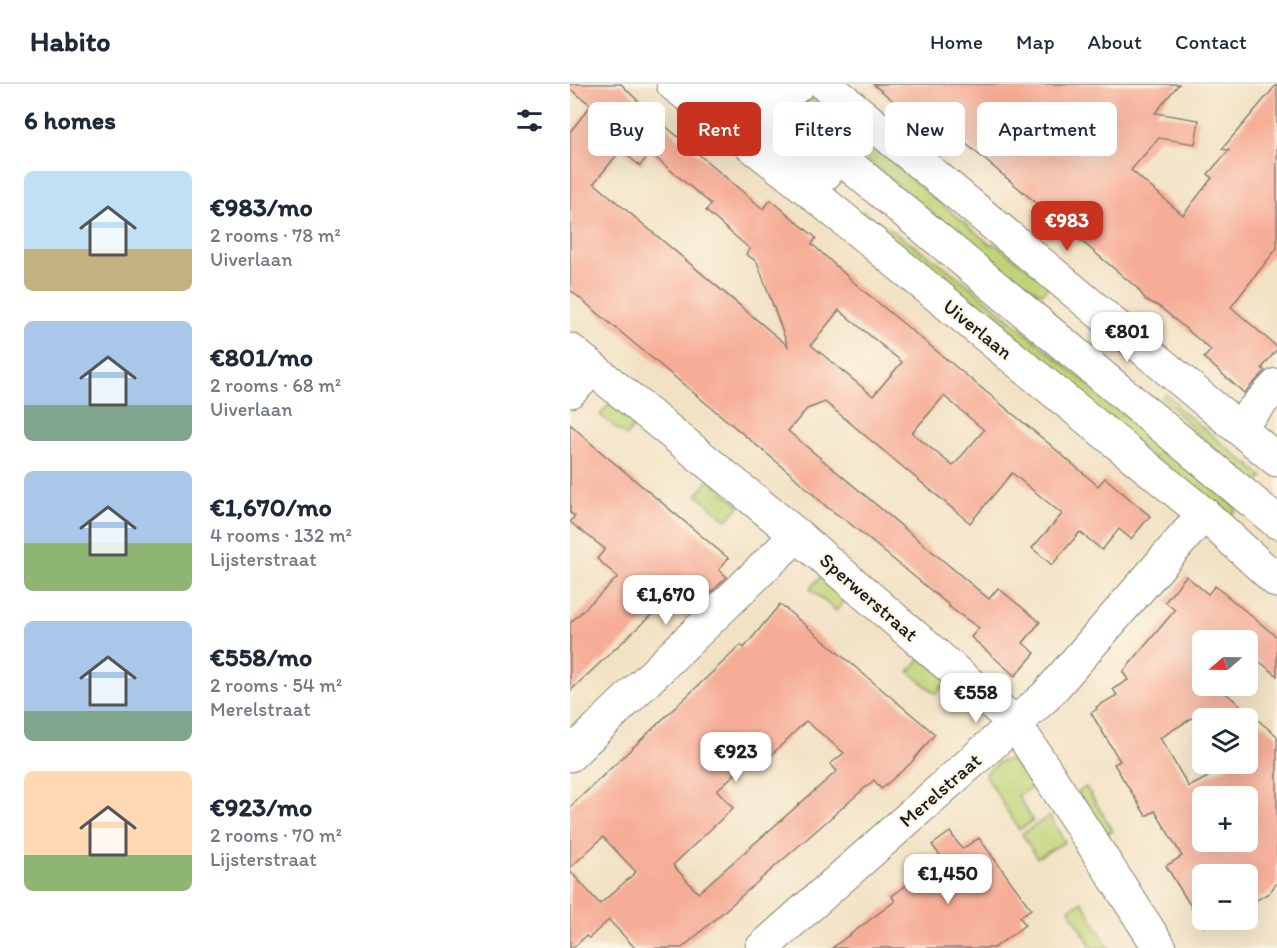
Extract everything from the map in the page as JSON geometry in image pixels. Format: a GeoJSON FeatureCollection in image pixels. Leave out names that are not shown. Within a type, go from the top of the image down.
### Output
{"type":"FeatureCollection","features":[{"type":"Feature","properties":{"kind":"street","name":"Uiverlaan"},"geometry":{"type":"LineString","coordinates":[[673,84],[796,180],[1204,514],[1277,581]]}},
{"type":"Feature","properties":{"kind":"street"},"geometry":{"type":"LineString","coordinates":[[711,84],[861,200],[943,244]]}},
{"type":"Feature","properties":{"kind":"street"},"geometry":{"type":"LineString","coordinates":[[825,84],[1277,460]]}},
{"type":"Feature","properties":{"kind":"street"},"geometry":{"type":"LineString","coordinates":[[775,90],[943,244],[1277,522]]}},
{"type":"Feature","properties":{"kind":"street","name":"Sperwerstraat"},"geometry":{"type":"LineString","coordinates":[[577,370],[797,535],[1015,723],[1160,948]]}},
{"type":"Feature","properties":{"kind":"street"},"geometry":{"type":"LineString","coordinates":[[1238,427],[1277,385]]}},
{"type":"Feature","properties":{"kind":"street","name":"Merelstraat"},"geometry":{"type":"LineString","coordinates":[[762,948],[1046,696],[1204,514]]}},
{"type":"Feature","properties":{"kind":"street"},"geometry":{"type":"LineString","coordinates":[[570,755],[797,535]]}},
{"type":"Feature","properties":{"kind":"green space"},"geometry":{"type":"Polygon","coordinates":[[[811,98],[821,102],[803,102],[811,98]]]}},
{"type":"Feature","properties":{"kind":"green space"},"geometry":{"type":"Polygon","coordinates":[[[873,147],[991,245],[993,243],[1050,284],[1042,294],[993,264],[862,156],[873,156],[873,147]]]}},
{"type":"Feature","properties":{"kind":"green space"},"geometry":{"type":"Polygon","coordinates":[[[863,211],[941,264],[976,291],[1236,510],[1228,519],[860,215],[863,211]]]}},
{"type":"Feature","properties":{"kind":"green space"},"geometry":{"type":"Polygon","coordinates":[[[1166,394],[1177,403],[1175,405],[1251,465],[1263,477],[1258,483],[1255,483],[1199,436],[1162,397],[1166,394]]]}},
{"type":"Feature","properties":{"kind":"green space"},"geometry":{"type":"Polygon","coordinates":[[[613,400],[639,421],[626,436],[600,415],[613,400]]]}},
{"type":"Feature","properties":{"kind":"green space"},"geometry":{"type":"Polygon","coordinates":[[[709,480],[740,505],[727,520],[697,495],[709,480]]]}},
{"type":"Feature","properties":{"kind":"green space"},"geometry":{"type":"Polygon","coordinates":[[[822,575],[848,596],[836,611],[810,589],[822,575]]]}},
{"type":"Feature","properties":{"kind":"green space"},"geometry":{"type":"Polygon","coordinates":[[[921,657],[948,680],[936,694],[909,672],[921,657]]]}},
{"type":"Feature","properties":{"kind":"green space"},"geometry":{"type":"Polygon","coordinates":[[[1008,760],[1019,764],[1032,787],[1018,795],[1033,821],[1019,830],[985,774],[999,762],[1008,760]]]}},
{"type":"Feature","properties":{"kind":"green space"},"geometry":{"type":"Polygon","coordinates":[[[1086,787],[1113,831],[1104,836],[1078,792],[1086,787]]]}},
{"type":"Feature","properties":{"kind":"green space"},"geometry":{"type":"Polygon","coordinates":[[[1049,816],[1065,842],[1037,858],[1022,834],[1049,816]]]}},
{"type":"Feature","properties":{"kind":"green space"},"geometry":{"type":"Polygon","coordinates":[[[1082,901],[1109,948],[1092,948],[1069,909],[1082,901]]]}},
{"type":"Feature","properties":{"kind":"building"},"geometry":{"type":"Polygon","coordinates":[[[570,84],[621,84],[639,102],[588,102],[570,89],[570,84]]]}},
{"type":"Feature","properties":{"kind":"building"},"geometry":{"type":"Polygon","coordinates":[[[873,84],[1179,84],[1155,113],[1199,120],[1195,144],[1159,138],[1131,170],[1183,215],[1212,178],[1208,174],[1229,150],[1222,149],[1277,84],[1277,248],[1231,307],[1277,347],[1262,368],[1265,371],[1244,393],[1204,358],[1211,350],[1160,307],[1146,300],[1137,288],[980,156],[1117,156],[1117,102],[977,102],[977,153],[965,143],[965,102],[895,102],[873,84]]]}},
{"type":"Feature","properties":{"kind":"building"},"geometry":{"type":"Polygon","coordinates":[[[588,109],[588,156],[616,156],[594,183],[788,346],[757,262],[746,254],[750,249],[706,211],[711,204],[654,156],[665,156],[665,126],[677,136],[677,156],[701,156],[763,209],[771,200],[816,238],[812,244],[859,287],[1098,486],[1105,478],[1150,516],[1131,539],[1119,529],[1102,550],[1080,532],[1052,565],[1032,548],[1062,514],[1012,473],[970,523],[825,402],[807,409],[788,431],[989,599],[998,588],[1040,622],[1023,643],[1035,653],[1015,676],[971,637],[979,628],[949,607],[848,522],[828,508],[790,473],[570,290],[570,132],[588,109]],[[839,310],[811,345],[873,396],[902,362],[839,310]],[[944,396],[912,433],[953,466],[984,430],[944,396]]]}},
{"type":"Feature","properties":{"kind":"building"},"geometry":{"type":"Polygon","coordinates":[[[628,156],[648,156],[640,166],[628,156]]]}},
{"type":"Feature","properties":{"kind":"building"},"geometry":{"type":"Polygon","coordinates":[[[570,424],[728,558],[719,570],[727,577],[709,594],[703,589],[674,614],[664,603],[570,691],[570,623],[618,577],[597,559],[605,549],[570,522],[575,516],[570,513],[570,424]]]}},
{"type":"Feature","properties":{"kind":"building"},"geometry":{"type":"Polygon","coordinates":[[[1186,576],[1208,594],[1215,586],[1277,637],[1277,676],[1258,660],[1258,630],[1192,630],[1192,696],[1229,696],[1243,708],[1192,708],[1192,718],[1160,738],[1189,787],[1213,774],[1258,774],[1258,720],[1277,736],[1277,883],[1269,893],[1258,899],[1258,864],[1192,864],[1192,908],[1166,866],[1182,856],[1155,811],[1146,816],[1114,764],[1120,761],[1091,713],[1097,709],[1096,707],[1117,695],[1113,689],[1128,680],[1123,672],[1175,610],[1165,602],[1186,576]]]}},
{"type":"Feature","properties":{"kind":"building"},"geometry":{"type":"Polygon","coordinates":[[[780,604],[935,734],[910,764],[881,789],[874,780],[682,948],[635,948],[609,920],[589,938],[586,936],[570,948],[570,871],[600,904],[636,872],[603,837],[570,868],[570,807],[741,645],[744,648],[780,604]],[[806,721],[758,768],[751,760],[717,790],[733,808],[673,865],[698,893],[837,771],[830,764],[844,753],[806,721]]]}},
{"type":"Feature","properties":{"kind":"building"},"geometry":{"type":"Polygon","coordinates":[[[950,832],[962,849],[979,838],[1031,909],[1020,917],[1025,925],[994,948],[832,948],[895,901],[892,896],[942,858],[932,845],[950,832]]]}}]}
